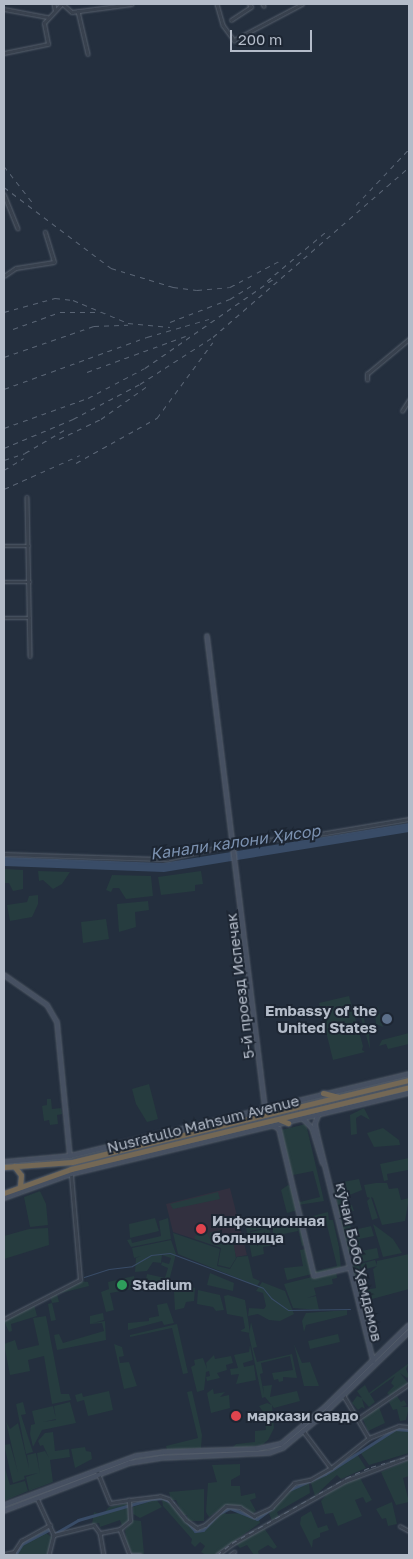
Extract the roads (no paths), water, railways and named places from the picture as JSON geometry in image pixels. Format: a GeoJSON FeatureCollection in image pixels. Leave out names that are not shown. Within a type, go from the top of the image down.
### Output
{"type":"FeatureCollection","features":[{"type":"Feature","properties":{"kind":"highway","name":"Nusratullo Mahsum Avenue"},"geometry":{"type":"LineString","coordinates":[[4,1162],[14,1166],[49,1165],[84,1160],[409,1080]]}},
{"type":"Feature","properties":{"kind":"highway","name":"Nusratullo Mahsum Avenue"},"geometry":{"type":"LineString","coordinates":[[4,1193],[89,1165],[409,1087]]}},
{"type":"Feature","properties":{"kind":"highway"},"geometry":{"type":"LineString","coordinates":[[323,1093],[339,1097]]}},
{"type":"Feature","properties":{"kind":"highway"},"geometry":{"type":"LineString","coordinates":[[278,1112],[284,1104]]}},
{"type":"Feature","properties":{"kind":"highway"},"geometry":{"type":"LineString","coordinates":[[336,1111],[341,1104]]}},
{"type":"Feature","properties":{"kind":"highway"},"geometry":{"type":"LineString","coordinates":[[278,1119],[288,1123]]}},
{"type":"Feature","properties":{"kind":"highway"},"geometry":{"type":"LineString","coordinates":[[217,1126],[219,1133]]}},
{"type":"Feature","properties":{"kind":"highway"},"geometry":{"type":"LineString","coordinates":[[83,1153],[84,1160]]}},
{"type":"Feature","properties":{"kind":"highway"},"geometry":{"type":"LineString","coordinates":[[85,1172],[89,1165]]}},
{"type":"Feature","properties":{"kind":"highway"},"geometry":{"type":"LineString","coordinates":[[14,1166],[21,1174],[20,1187]]}},
{"type":"Feature","properties":{"kind":"street"},"geometry":{"type":"LineString","coordinates":[[54,4],[55,9]]}},
{"type":"Feature","properties":{"kind":"street"},"geometry":{"type":"LineString","coordinates":[[4,53],[48,44],[44,28],[47,17],[62,4],[70,12],[131,4]]}},
{"type":"Feature","properties":{"kind":"street"},"geometry":{"type":"LineString","coordinates":[[217,4],[223,25],[234,40],[302,4]]}},
{"type":"Feature","properties":{"kind":"street"},"geometry":{"type":"LineString","coordinates":[[231,20],[250,7],[249,4]]}},
{"type":"Feature","properties":{"kind":"street"},"geometry":{"type":"LineString","coordinates":[[4,9],[47,17]]}},
{"type":"Feature","properties":{"kind":"street"},"geometry":{"type":"LineString","coordinates":[[78,11],[88,54]]}},
{"type":"Feature","properties":{"kind":"street"},"geometry":{"type":"LineString","coordinates":[[4,194],[18,228]]}},
{"type":"Feature","properties":{"kind":"street"},"geometry":{"type":"LineString","coordinates":[[4,277],[16,268],[54,262],[45,232]]}},
{"type":"Feature","properties":{"kind":"street"},"geometry":{"type":"LineString","coordinates":[[367,380],[367,374],[409,339]]}},
{"type":"Feature","properties":{"kind":"street"},"geometry":{"type":"LineString","coordinates":[[402,411],[409,400]]}},
{"type":"Feature","properties":{"kind":"street"},"geometry":{"type":"LineString","coordinates":[[27,497],[30,656]]}},
{"type":"Feature","properties":{"kind":"street"},"geometry":{"type":"LineString","coordinates":[[4,546],[29,546]]}},
{"type":"Feature","properties":{"kind":"street"},"geometry":{"type":"LineString","coordinates":[[4,582],[30,582]]}},
{"type":"Feature","properties":{"kind":"street"},"geometry":{"type":"LineString","coordinates":[[4,618],[30,618]]}},
{"type":"Feature","properties":{"kind":"street","name":"5-й проезд Испечак"},"geometry":{"type":"LineString","coordinates":[[207,636],[237,862],[265,1108]]}},
{"type":"Feature","properties":{"kind":"street"},"geometry":{"type":"LineString","coordinates":[[4,854],[149,859],[409,819]]}},
{"type":"Feature","properties":{"kind":"street"},"geometry":{"type":"LineString","coordinates":[[4,975],[48,1005],[57,1022],[70,1156]]}},
{"type":"Feature","properties":{"kind":"street"},"geometry":{"type":"LineString","coordinates":[[4,1162],[42,1161],[70,1156],[323,1093],[409,1074]]}},
{"type":"Feature","properties":{"kind":"street"},"geometry":{"type":"LineString","coordinates":[[4,1198],[71,1174],[409,1093]]}},
{"type":"Feature","properties":{"kind":"street","name":"кӯчаи Бобо Ҳамдамов"},"geometry":{"type":"LineString","coordinates":[[97,1471],[151,1453],[268,1448],[281,1444],[374,1362],[348,1268],[315,1124],[320,1115]]}},
{"type":"Feature","properties":{"kind":"street","name":"кӯчаи Бобо Ҳамдамов"},"geometry":{"type":"LineString","coordinates":[[302,1120],[312,1128],[318,1153],[325,1168]]}},
{"type":"Feature","properties":{"kind":"street"},"geometry":{"type":"LineString","coordinates":[[274,1126],[279,1129],[314,1276],[348,1268]]}},
{"type":"Feature","properties":{"kind":"street"},"geometry":{"type":"LineString","coordinates":[[4,1319],[80,1280],[71,1174]]}},
{"type":"Feature","properties":{"kind":"street"},"geometry":{"type":"LineString","coordinates":[[4,1505],[82,1474],[160,1458],[270,1453],[283,1448],[304,1432],[343,1394],[409,1325]]}},
{"type":"Feature","properties":{"kind":"street"},"geometry":{"type":"LineString","coordinates":[[374,1362],[409,1332]]}},
{"type":"Feature","properties":{"kind":"street"},"geometry":{"type":"LineString","coordinates":[[359,1418],[409,1384]]}},
{"type":"Feature","properties":{"kind":"street"},"geometry":{"type":"LineString","coordinates":[[343,1394],[359,1418],[369,1438]]}},
{"type":"Feature","properties":{"kind":"street"},"geometry":{"type":"LineString","coordinates":[[97,1471],[110,1503],[166,1497],[189,1524],[201,1527],[226,1506],[240,1507],[254,1516],[271,1508],[294,1483],[310,1480],[331,1468],[369,1438],[399,1426],[409,1427]]}},
{"type":"Feature","properties":{"kind":"street"},"geometry":{"type":"LineString","coordinates":[[304,1432],[331,1468]]}},
{"type":"Feature","properties":{"kind":"street"},"geometry":{"type":"LineString","coordinates":[[218,1555],[232,1544],[345,1481],[409,1457]]}},
{"type":"Feature","properties":{"kind":"street"},"geometry":{"type":"LineString","coordinates":[[4,1511],[84,1480],[97,1471]]}},
{"type":"Feature","properties":{"kind":"street"},"geometry":{"type":"LineString","coordinates":[[82,1474],[84,1480]]}},
{"type":"Feature","properties":{"kind":"street"},"geometry":{"type":"LineString","coordinates":[[37,1498],[54,1535],[49,1555]]}},
{"type":"Feature","properties":{"kind":"street"},"geometry":{"type":"LineString","coordinates":[[100,1533],[120,1529],[130,1521],[129,1500]]}},
{"type":"Feature","properties":{"kind":"street"},"geometry":{"type":"LineString","coordinates":[[4,1554],[13,1553],[21,1541],[50,1524]]}},
{"type":"Feature","properties":{"kind":"street"},"geometry":{"type":"LineString","coordinates":[[54,1535],[94,1525],[100,1533],[104,1555]]}},
{"type":"Feature","properties":{"kind":"street"},"geometry":{"type":"LineString","coordinates":[[400,1526],[409,1531]]}},
{"type":"Feature","properties":{"kind":"street"},"geometry":{"type":"LineString","coordinates":[[120,1529],[130,1555],[141,1555]]}},
{"type":"Feature","properties":{"kind":"street"},"geometry":{"type":"LineString","coordinates":[[230,1555],[234,1552]]}},
{"type":"Feature","properties":{"kind":"water"},"geometry":{"type":"Polygon","coordinates":[[[409,823],[409,832],[164,872],[4,866],[4,857],[163,863],[409,823]]]}},
{"type":"Feature","properties":{"kind":"waterway"},"geometry":{"type":"LineString","coordinates":[[84,1277],[109,1269],[132,1266],[151,1255],[170,1253],[263,1288],[271,1298],[288,1310],[350,1309]]}},
{"type":"Feature","properties":{"kind":"waterway"},"geometry":{"type":"LineString","coordinates":[[289,1490],[325,1474],[395,1429],[409,1430]]}},
{"type":"Feature","properties":{"kind":"waterway"},"geometry":{"type":"LineString","coordinates":[[54,1534],[78,1520],[151,1499],[162,1498],[173,1503]]}},
{"type":"Feature","properties":{"kind":"waterway"},"geometry":{"type":"LineString","coordinates":[[182,1516],[195,1531],[203,1530],[218,1514],[230,1508],[257,1519],[273,1507]]}},
{"type":"Feature","properties":{"kind":"waterway"},"geometry":{"type":"LineString","coordinates":[[15,1555],[22,1544],[48,1530]]}},
{"type":"Feature","properties":{"kind":"railway"},"geometry":{"type":"LineString","coordinates":[[356,205],[409,149]]}},
{"type":"Feature","properties":{"kind":"railway"},"geometry":{"type":"LineString","coordinates":[[4,166],[32,202]]}},
{"type":"Feature","properties":{"kind":"railway"},"geometry":{"type":"LineString","coordinates":[[4,448],[73,419],[140,384],[213,337],[409,167]]}},
{"type":"Feature","properties":{"kind":"railway"},"geometry":{"type":"LineString","coordinates":[[4,187],[111,268],[173,287],[197,290],[230,287],[281,260]]}},
{"type":"Feature","properties":{"kind":"railway"},"geometry":{"type":"LineString","coordinates":[[267,281],[328,230]]}},
{"type":"Feature","properties":{"kind":"railway"},"geometry":{"type":"LineString","coordinates":[[4,428],[88,398],[145,368],[273,279]]}},
{"type":"Feature","properties":{"kind":"railway"},"geometry":{"type":"LineString","coordinates":[[170,322],[230,299],[254,284]]}},
{"type":"Feature","properties":{"kind":"railway"},"geometry":{"type":"LineString","coordinates":[[4,312],[55,298],[73,300],[128,323],[170,327]]}},
{"type":"Feature","properties":{"kind":"railway"},"geometry":{"type":"LineString","coordinates":[[13,329],[60,312],[96,312]]}},
{"type":"Feature","properties":{"kind":"railway"},"geometry":{"type":"LineString","coordinates":[[4,389],[147,337],[209,319]]}},
{"type":"Feature","properties":{"kind":"railway"},"geometry":{"type":"LineString","coordinates":[[4,357],[94,326],[128,325]]}},
{"type":"Feature","properties":{"kind":"railway"},"geometry":{"type":"LineString","coordinates":[[87,372],[186,336]]}},
{"type":"Feature","properties":{"kind":"railway"},"geometry":{"type":"LineString","coordinates":[[76,463],[157,418],[213,342]]}},
{"type":"Feature","properties":{"kind":"railway"},"geometry":{"type":"LineString","coordinates":[[59,439],[101,419],[150,384]]}},
{"type":"Feature","properties":{"kind":"railway"},"geometry":{"type":"LineString","coordinates":[[4,460],[25,453],[66,429]]}},
{"type":"Feature","properties":{"kind":"railway"},"geometry":{"type":"LineString","coordinates":[[4,489],[80,455]]}},
{"type":"Feature","properties":{"kind":"railway"},"geometry":{"type":"LineString","coordinates":[[4,470],[24,458]]}},
{"type":"Feature","properties":{"kind":"railway"},"geometry":{"type":"LineString","coordinates":[[217,1555],[232,1543],[346,1478],[371,1467],[409,1456]]}},
{"type":"Feature","properties":{"kind":"place","name":"Embassy of the United States"},"geometry":{"type":"Point","coordinates":[387,1019]}},
{"type":"Feature","properties":{"kind":"place","name":"Инфекционная больница"},"geometry":{"type":"Point","coordinates":[201,1229]}},
{"type":"Feature","properties":{"kind":"place","name":"Stadium"},"geometry":{"type":"Point","coordinates":[122,1285]}},
{"type":"Feature","properties":{"kind":"place","name":"маркази савдо"},"geometry":{"type":"Point","coordinates":[236,1416]}},
{"type":"Feature","properties":{"kind":"water label","name":"Канали калони Ҳисор"},"geometry":{"type":"Point","coordinates":[235,842]}}]}
